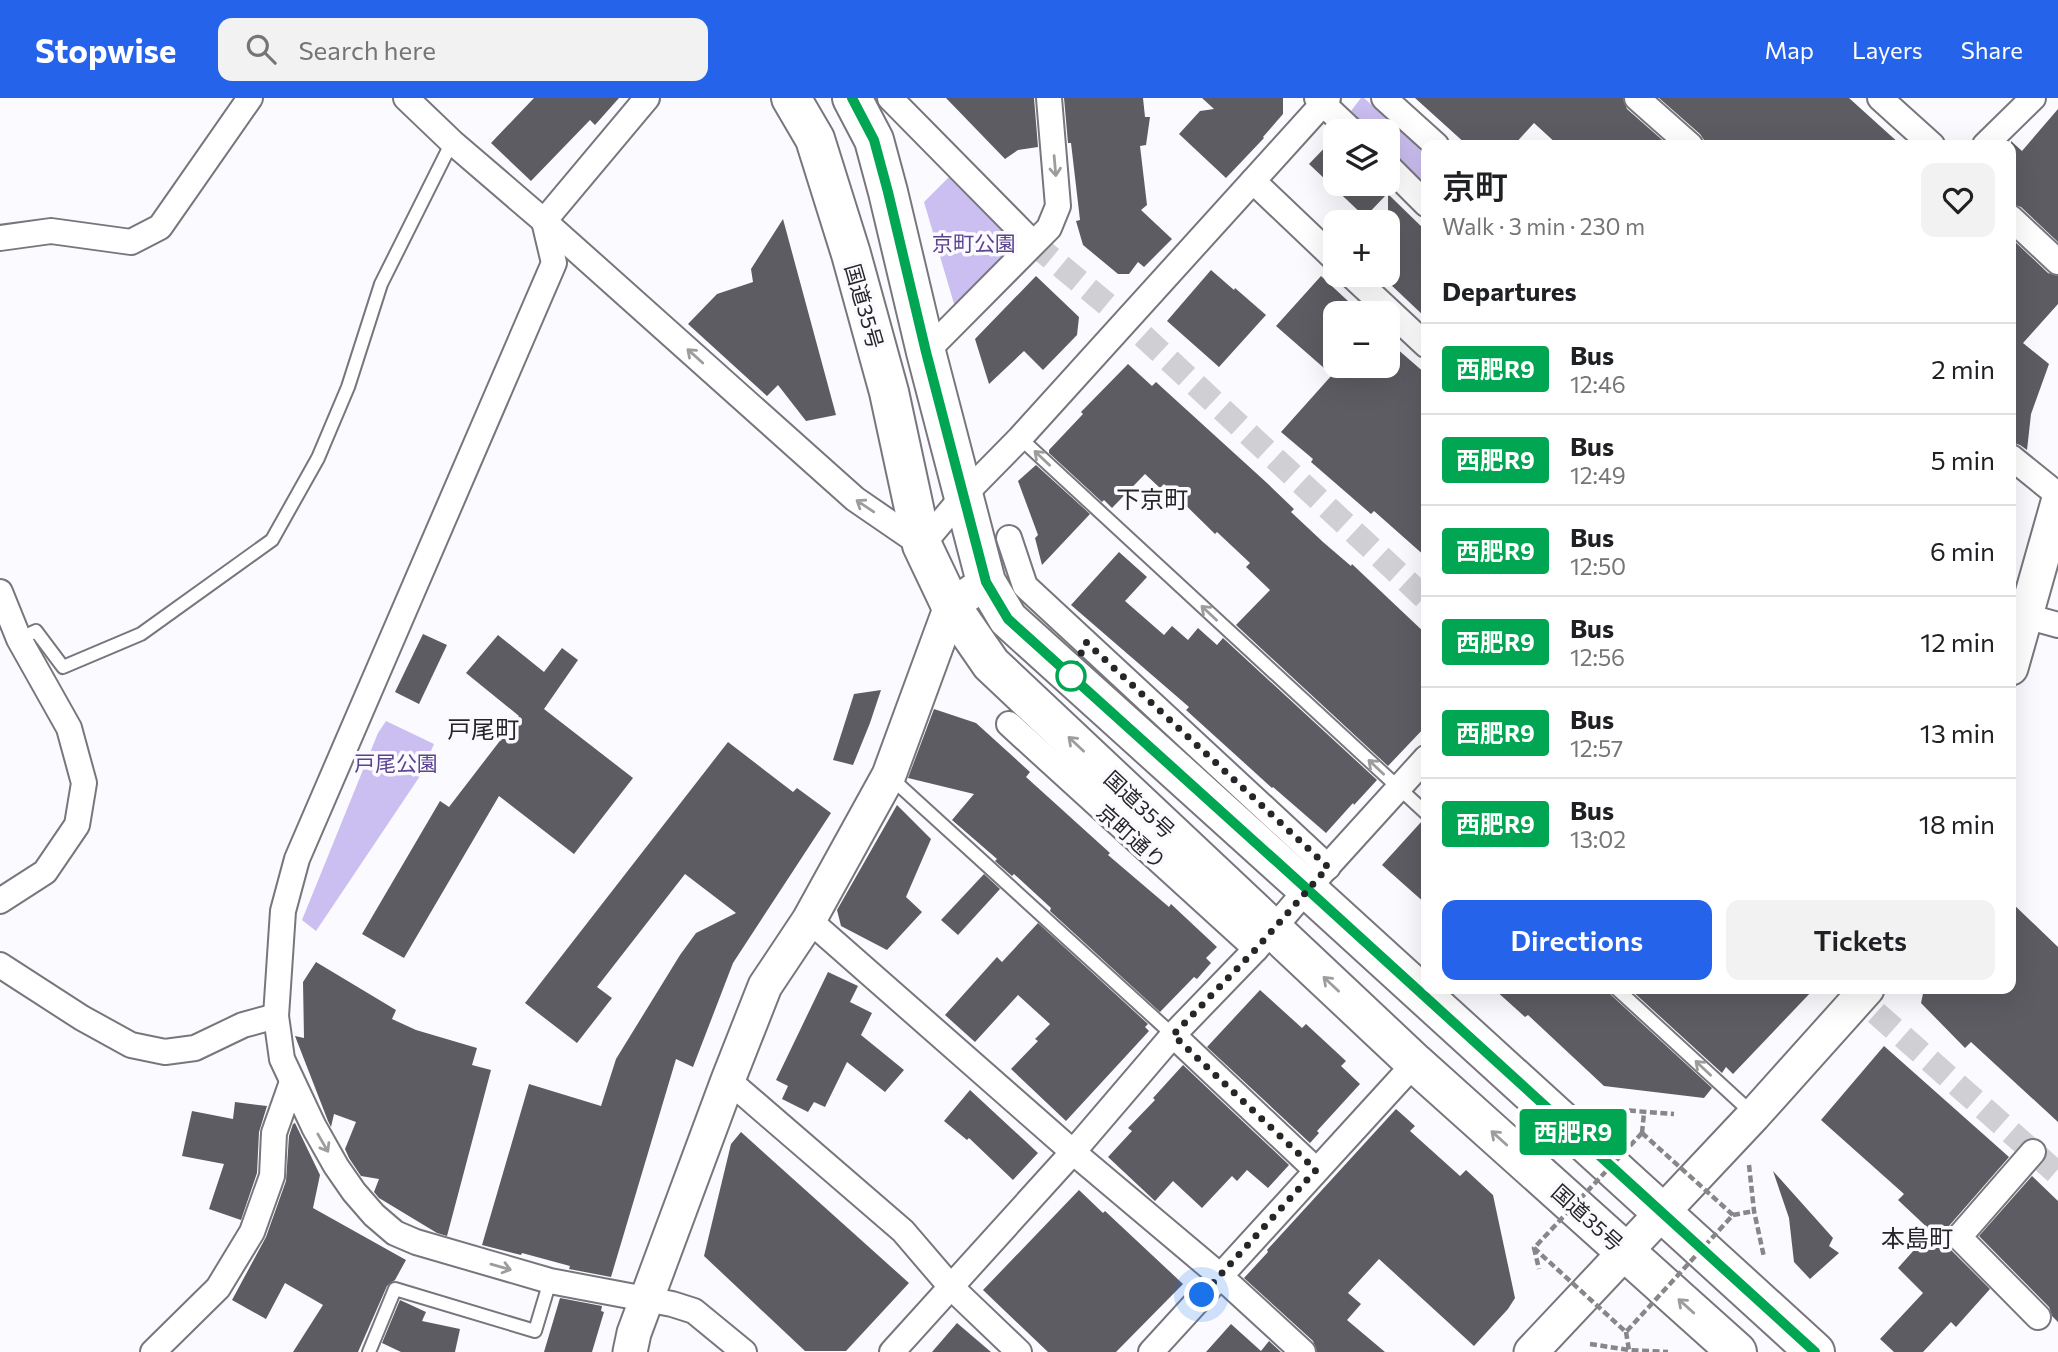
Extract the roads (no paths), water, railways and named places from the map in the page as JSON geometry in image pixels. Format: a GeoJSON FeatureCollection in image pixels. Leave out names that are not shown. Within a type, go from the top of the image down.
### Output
{"type":"FeatureCollection","features":[{"type":"Feature","properties":{"kind":"highway","name":"国道35号"},"geometry":{"type":"LineString","coordinates":[[790,98],[815,139],[851,254],[889,392],[922,545],[951,606],[991,664],[1264,939],[1415,1063],[1737,1352]]}},
{"type":"Feature","properties":{"kind":"highway"},"geometry":{"type":"LineString","coordinates":[[852,98],[874,140],[986,582],[1008,619],[1317,878],[1421,979]]}},
{"type":"Feature","properties":{"kind":"highway"},"geometry":{"type":"LineString","coordinates":[[1436,994],[1662,1213],[1815,1352]]}},
{"type":"Feature","properties":{"kind":"street"},"geometry":{"type":"LineString","coordinates":[[0,238],[51,231],[131,242],[160,228],[250,98]]}},
{"type":"Feature","properties":{"kind":"street"},"geometry":{"type":"LineString","coordinates":[[406,98],[452,142],[855,499],[922,545],[964,495],[1020,438],[1323,100],[1341,119]]}},
{"type":"Feature","properties":{"kind":"street"},"geometry":{"type":"LineString","coordinates":[[544,221],[647,98]]}},
{"type":"Feature","properties":{"kind":"street"},"geometry":{"type":"LineString","coordinates":[[890,98],[1033,243]]}},
{"type":"Feature","properties":{"kind":"street"},"geometry":{"type":"LineString","coordinates":[[926,352],[1049,228],[1058,206],[1049,98]]}},
{"type":"Feature","properties":{"kind":"street"},"geometry":{"type":"LineString","coordinates":[[1384,98],[1430,140]]}},
{"type":"Feature","properties":{"kind":"street"},"geometry":{"type":"LineString","coordinates":[[1637,98],[1684,140]]}},
{"type":"Feature","properties":{"kind":"street"},"geometry":{"type":"LineString","coordinates":[[1880,98],[1926,140]]}},
{"type":"Feature","properties":{"kind":"street"},"geometry":{"type":"LineString","coordinates":[[1990,140],[2033,98]]}},
{"type":"Feature","properties":{"kind":"street"},"geometry":{"type":"LineString","coordinates":[[1400,178],[1421,199]]}},
{"type":"Feature","properties":{"kind":"street"},"geometry":{"type":"LineString","coordinates":[[1252,181],[1323,248]]}},
{"type":"Feature","properties":{"kind":"street"},"geometry":{"type":"LineString","coordinates":[[544,221],[554,263],[297,859],[283,911],[276,1016],[282,1059],[314,1127],[342,1175],[374,1216],[395,1233],[416,1242],[550,1281],[671,1304],[694,1311],[744,1352]]}},
{"type":"Feature","properties":{"kind":"street"},"geometry":{"type":"LineString","coordinates":[[2016,223],[2058,262]]}},
{"type":"Feature","properties":{"kind":"street"},"geometry":{"type":"LineString","coordinates":[[1365,287],[1421,340]]}},
{"type":"Feature","properties":{"kind":"street"},"geometry":{"type":"LineString","coordinates":[[2016,461],[2058,495]]}},
{"type":"Feature","properties":{"kind":"street"},"geometry":{"type":"LineString","coordinates":[[2016,651],[2058,502]]}},
{"type":"Feature","properties":{"kind":"street"},"geometry":{"type":"LineString","coordinates":[[1009,538],[1025,586],[1317,878]]}},
{"type":"Feature","properties":{"kind":"street"},"geometry":{"type":"LineString","coordinates":[[630,1352],[634,1333],[765,986],[810,920],[889,775],[951,606],[986,582]]}},
{"type":"Feature","properties":{"kind":"street"},"geometry":{"type":"LineString","coordinates":[[0,592],[19,639],[69,728],[84,783],[77,825],[45,872],[0,901]]}},
{"type":"Feature","properties":{"kind":"street"},"geometry":{"type":"LineString","coordinates":[[2026,616],[2058,625]]}},
{"type":"Feature","properties":{"kind":"street","name":"京町通り"},"geometry":{"type":"LineString","coordinates":[[1009,724],[1264,939]]}},
{"type":"Feature","properties":{"kind":"street"},"geometry":{"type":"LineString","coordinates":[[892,1352],[1073,1152],[1173,1035],[1264,939],[1421,763]]}},
{"type":"Feature","properties":{"kind":"street"},"geometry":{"type":"LineString","coordinates":[[810,920],[1073,1152],[1219,1275],[1303,1352]]}},
{"type":"Feature","properties":{"kind":"street"},"geometry":{"type":"LineString","coordinates":[[0,965],[82,1018],[131,1045],[153,1050],[165,1052],[195,1048],[243,1024],[276,1016]]}},
{"type":"Feature","properties":{"kind":"street"},"geometry":{"type":"LineString","coordinates":[[1531,1352],[1754,1115],[1863,994]]}},
{"type":"Feature","properties":{"kind":"street"},"geometry":{"type":"LineString","coordinates":[[1173,1035],[1316,1170]]}},
{"type":"Feature","properties":{"kind":"street"},"geometry":{"type":"LineString","coordinates":[[1151,1352],[1415,1063]]}},
{"type":"Feature","properties":{"kind":"street"},"geometry":{"type":"LineString","coordinates":[[728,1080],[903,1231],[951,1287],[1019,1352]]}},
{"type":"Feature","properties":{"kind":"street"},"geometry":{"type":"LineString","coordinates":[[153,1352],[218,1288],[252,1232],[272,1176],[274,1133],[292,1082]]}},
{"type":"Feature","properties":{"kind":"street"},"geometry":{"type":"LineString","coordinates":[[2033,1152],[1959,1237],[2038,1317]]}},
{"type":"Feature","properties":{"kind":"lane"},"geometry":{"type":"LineString","coordinates":[[19,639],[36,631],[63,667],[141,634],[272,540],[318,458],[348,387],[381,284],[452,142]]}},
{"type":"Feature","properties":{"kind":"lane"},"geometry":{"type":"LineString","coordinates":[[1020,438],[1421,809]]}},
{"type":"Feature","properties":{"kind":"lane"},"geometry":{"type":"LineString","coordinates":[[889,775],[1173,1035]]}},
{"type":"Feature","properties":{"kind":"lane"},"geometry":{"type":"LineString","coordinates":[[1622,994],[1754,1115]]}},
{"type":"Feature","properties":{"kind":"lane"},"geometry":{"type":"LineString","coordinates":[[369,1352],[395,1289],[535,1331],[550,1281]]}},
{"type":"Feature","properties":{"kind":"tunnel"},"geometry":{"type":"LineString","coordinates":[[1033,243],[1127,321],[1421,594]]}},
{"type":"Feature","properties":{"kind":"tunnel"},"geometry":{"type":"LineString","coordinates":[[1855,994],[2058,1174]]}},
{"type":"Feature","properties":{"kind":"district","name":"下京町"},"geometry":{"type":"Point","coordinates":[1152,498]}},
{"type":"Feature","properties":{"kind":"district","name":"戸尾町"},"geometry":{"type":"Point","coordinates":[483,728]}},
{"type":"Feature","properties":{"kind":"district","name":"本島町"},"geometry":{"type":"Point","coordinates":[1917,1237]}},
{"type":"Feature","properties":{"kind":"park label","name":"京町公園"},"geometry":{"type":"Point","coordinates":[974,242]}},
{"type":"Feature","properties":{"kind":"park label","name":"戸尾公園"},"geometry":{"type":"Point","coordinates":[396,762]}}]}
